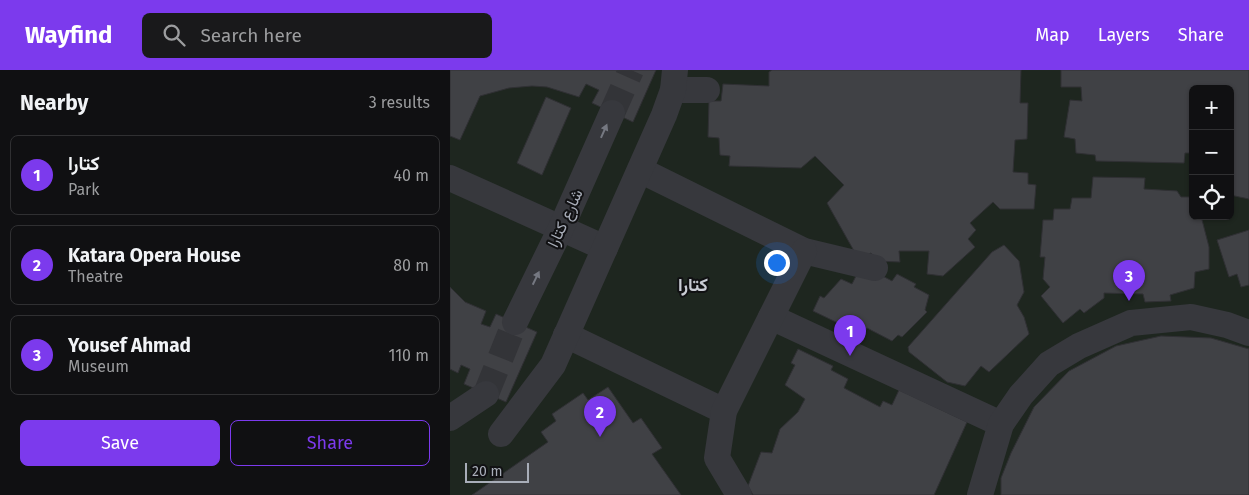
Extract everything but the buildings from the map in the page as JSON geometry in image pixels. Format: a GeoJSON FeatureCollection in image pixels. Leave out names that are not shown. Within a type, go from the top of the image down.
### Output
{"type":"FeatureCollection","features":[{"type":"Feature","properties":{"kind":"street"},"geometry":{"type":"LineString","coordinates":[[502,434],[553,365],[664,115],[674,80],[707,90]]}},
{"type":"Feature","properties":{"kind":"street","name":"شارع كتارا"},"geometry":{"type":"LineString","coordinates":[[515,322],[561,228],[612,113]]}},
{"type":"Feature","properties":{"kind":"street"},"geometry":{"type":"LineString","coordinates":[[640,170],[804,250],[875,268]]}},
{"type":"Feature","properties":{"kind":"street"},"geometry":{"type":"LineString","coordinates":[[450,178],[605,248]]}},
{"type":"Feature","properties":{"kind":"street"},"geometry":{"type":"LineString","coordinates":[[739,495],[717,458],[724,411],[804,250]]}},
{"type":"Feature","properties":{"kind":"street"},"geometry":{"type":"LineString","coordinates":[[771,317],[1002,424]]}},
{"type":"Feature","properties":{"kind":"street"},"geometry":{"type":"LineString","coordinates":[[980,495],[1002,424],[1021,396],[1049,364],[1079,346],[1131,323],[1191,317],[1227,325],[1249,333]]}},
{"type":"Feature","properties":{"kind":"street"},"geometry":{"type":"LineString","coordinates":[[566,335],[724,411]]}},
{"type":"Feature","properties":{"kind":"street"},"geometry":{"type":"LineString","coordinates":[[450,418],[486,394]]}},
{"type":"Feature","properties":{"kind":"shaded area","name":"كتارا"},"geometry":{"type":"Polygon","coordinates":[[[450,70],[1249,70],[1249,495],[450,495],[450,70]]]}},
{"type":"Feature","properties":{"kind":"tunnel"},"geometry":{"type":"LineString","coordinates":[[612,113],[631,70]]}},
{"type":"Feature","properties":{"kind":"tunnel"},"geometry":{"type":"LineString","coordinates":[[486,394],[515,322]]}},
{"type":"Feature","properties":{"kind":"place","name":"Yousef Ahmad"},"geometry":{"type":"Point","coordinates":[1129,301]}},
{"type":"Feature","properties":{"kind":"place","name":"كتارا"},"geometry":{"type":"Point","coordinates":[850,356]}},
{"type":"Feature","properties":{"kind":"place","name":"Katara Opera House"},"geometry":{"type":"Point","coordinates":[600,437]}},
{"type":"Feature","properties":{"kind":"district","name":"كتارا"},"geometry":{"type":"Point","coordinates":[693,285]}}]}
